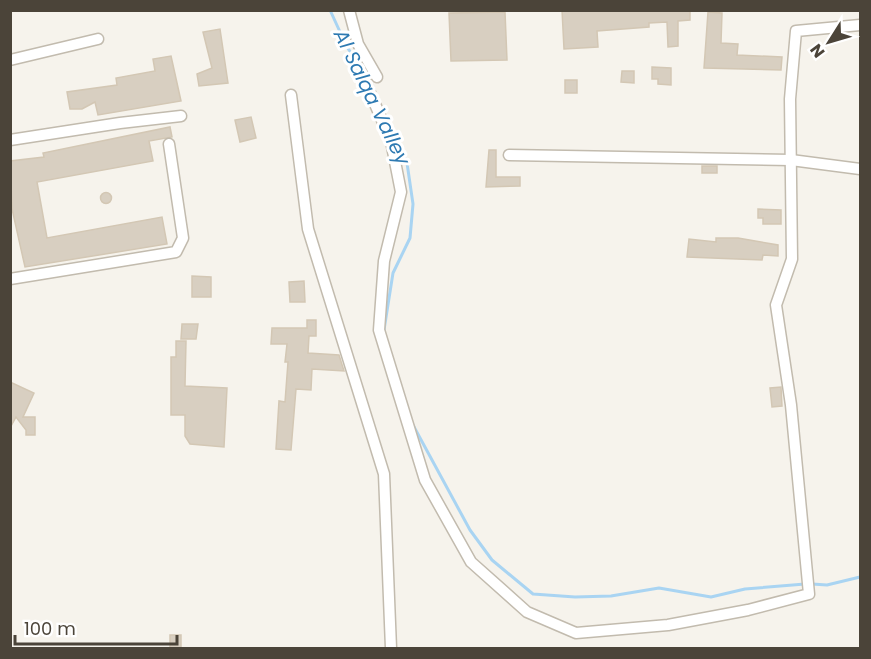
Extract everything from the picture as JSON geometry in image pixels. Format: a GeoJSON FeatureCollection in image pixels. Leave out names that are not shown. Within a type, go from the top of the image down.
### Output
{"type":"FeatureCollection","features":[{"type":"Feature","properties":{"kind":"street"},"geometry":{"type":"LineString","coordinates":[[349,10],[358,44],[377,76]]}},
{"type":"Feature","properties":{"kind":"street"},"geometry":{"type":"LineString","coordinates":[[365,81],[391,141],[400,192],[384,261],[379,330],[425,480],[471,562],[527,612],[576,633],[668,625],[748,610],[809,594],[791,405],[776,305],[792,259],[790,99],[796,31],[861,26]]}},
{"type":"Feature","properties":{"kind":"street"},"geometry":{"type":"LineString","coordinates":[[10,60],[98,39]]}},
{"type":"Feature","properties":{"kind":"street"},"geometry":{"type":"LineString","coordinates":[[291,95],[308,229],[384,474],[391,648]]}},
{"type":"Feature","properties":{"kind":"street"},"geometry":{"type":"LineString","coordinates":[[10,140],[181,116]]}},
{"type":"Feature","properties":{"kind":"street"},"geometry":{"type":"LineString","coordinates":[[10,279],[176,252],[183,238],[169,144]]}},
{"type":"Feature","properties":{"kind":"street"},"geometry":{"type":"LineString","coordinates":[[509,155],[791,160],[861,169]]}},
{"type":"Feature","properties":{"kind":"building"},"geometry":{"type":"Polygon","coordinates":[[[562,10],[690,10],[690,20],[678,21],[678,46],[668,47],[667,22],[649,23],[649,27],[597,31],[598,47],[564,49],[562,10]]]}},
{"type":"Feature","properties":{"kind":"building"},"geometry":{"type":"Polygon","coordinates":[[[505,12],[507,60],[451,61],[449,13],[505,12]]]}},
{"type":"Feature","properties":{"kind":"building"},"geometry":{"type":"Polygon","coordinates":[[[708,12],[722,13],[721,43],[738,44],[737,55],[782,57],[781,70],[704,68],[708,12]]]}},
{"type":"Feature","properties":{"kind":"building"},"geometry":{"type":"Polygon","coordinates":[[[220,29],[228,83],[199,86],[197,74],[212,68],[203,32],[220,29]]]}},
{"type":"Feature","properties":{"kind":"building"},"geometry":{"type":"Polygon","coordinates":[[[171,56],[181,101],[98,115],[95,102],[82,109],[70,109],[67,92],[117,85],[116,78],[155,71],[153,59],[171,56]]]}},
{"type":"Feature","properties":{"kind":"building"},"geometry":{"type":"Polygon","coordinates":[[[652,67],[671,68],[671,85],[658,84],[658,79],[652,79],[652,67]]]}},
{"type":"Feature","properties":{"kind":"building"},"geometry":{"type":"Polygon","coordinates":[[[622,71],[634,71],[634,83],[621,82],[622,71]]]}},
{"type":"Feature","properties":{"kind":"building"},"geometry":{"type":"Polygon","coordinates":[[[565,80],[577,80],[577,93],[565,93],[565,80]]]}},
{"type":"Feature","properties":{"kind":"building"},"geometry":{"type":"Polygon","coordinates":[[[251,117],[256,138],[240,142],[235,120],[251,117]]]}},
{"type":"Feature","properties":{"kind":"building"},"geometry":{"type":"Polygon","coordinates":[[[170,127],[172,137],[149,141],[153,161],[37,182],[47,238],[162,217],[167,244],[25,267],[12,209],[10,161],[44,157],[43,153],[170,127]]]}},
{"type":"Feature","properties":{"kind":"building"},"geometry":{"type":"Polygon","coordinates":[[[489,150],[496,150],[496,177],[520,177],[520,186],[486,187],[489,150]]]}},
{"type":"Feature","properties":{"kind":"building"},"geometry":{"type":"Polygon","coordinates":[[[702,166],[717,166],[717,173],[702,173],[702,166]]]}},
{"type":"Feature","properties":{"kind":"building"},"geometry":{"type":"Polygon","coordinates":[[[106,192],[112,198],[106,204],[100,198],[106,192]]]}},
{"type":"Feature","properties":{"kind":"building"},"geometry":{"type":"Polygon","coordinates":[[[758,209],[781,210],[781,224],[763,224],[763,218],[758,218],[758,209]]]}},
{"type":"Feature","properties":{"kind":"building"},"geometry":{"type":"Polygon","coordinates":[[[716,238],[738,238],[778,245],[778,256],[763,255],[762,260],[687,257],[689,239],[716,242],[716,238]]]}},
{"type":"Feature","properties":{"kind":"building"},"geometry":{"type":"Polygon","coordinates":[[[192,276],[211,277],[211,297],[192,297],[192,276]]]}},
{"type":"Feature","properties":{"kind":"building"},"geometry":{"type":"Polygon","coordinates":[[[304,281],[305,302],[290,302],[289,282],[304,281]]]}},
{"type":"Feature","properties":{"kind":"building"},"geometry":{"type":"Polygon","coordinates":[[[307,320],[316,320],[316,336],[309,336],[308,353],[339,355],[344,371],[312,369],[311,390],[296,389],[291,450],[276,449],[279,401],[285,402],[288,362],[285,362],[287,344],[271,344],[272,328],[307,328],[307,320]]]}},
{"type":"Feature","properties":{"kind":"building"},"geometry":{"type":"Polygon","coordinates":[[[182,324],[198,324],[196,339],[181,339],[182,324]]]}},
{"type":"Feature","properties":{"kind":"building"},"geometry":{"type":"Polygon","coordinates":[[[176,341],[186,341],[185,386],[227,388],[224,447],[190,444],[185,436],[185,415],[171,415],[171,357],[176,357],[176,341]]]}},
{"type":"Feature","properties":{"kind":"building"},"geometry":{"type":"Polygon","coordinates":[[[10,382],[34,393],[23,417],[35,417],[35,435],[26,435],[26,430],[16,417],[10,428],[10,382]]]}},
{"type":"Feature","properties":{"kind":"building"},"geometry":{"type":"Polygon","coordinates":[[[781,387],[782,406],[772,407],[770,388],[781,387]]]}},
{"type":"Feature","properties":{"kind":"building"},"geometry":{"type":"Polygon","coordinates":[[[170,635],[181,635],[181,648],[170,648],[170,635]]]}},
{"type":"Feature","properties":{"kind":"waterway","name":"Al Salqa Valley"},"geometry":{"type":"LineString","coordinates":[[330,10],[346,45],[366,78]]}},
{"type":"Feature","properties":{"kind":"waterway","name":"Al Salqa Valley"},"geometry":{"type":"LineString","coordinates":[[384,330],[393,273],[410,238],[413,204],[407,163],[392,129]]}},
{"type":"Feature","properties":{"kind":"waterway","name":"Al Salqa Valley"},"geometry":{"type":"LineString","coordinates":[[413,425],[470,530],[492,560],[533,594],[575,597],[611,596],[659,588],[711,597],[745,589],[805,584]]}},
{"type":"Feature","properties":{"kind":"waterway","name":"Al Salqa Valley"},"geometry":{"type":"LineString","coordinates":[[812,584],[827,585],[860,577]]}}]}
